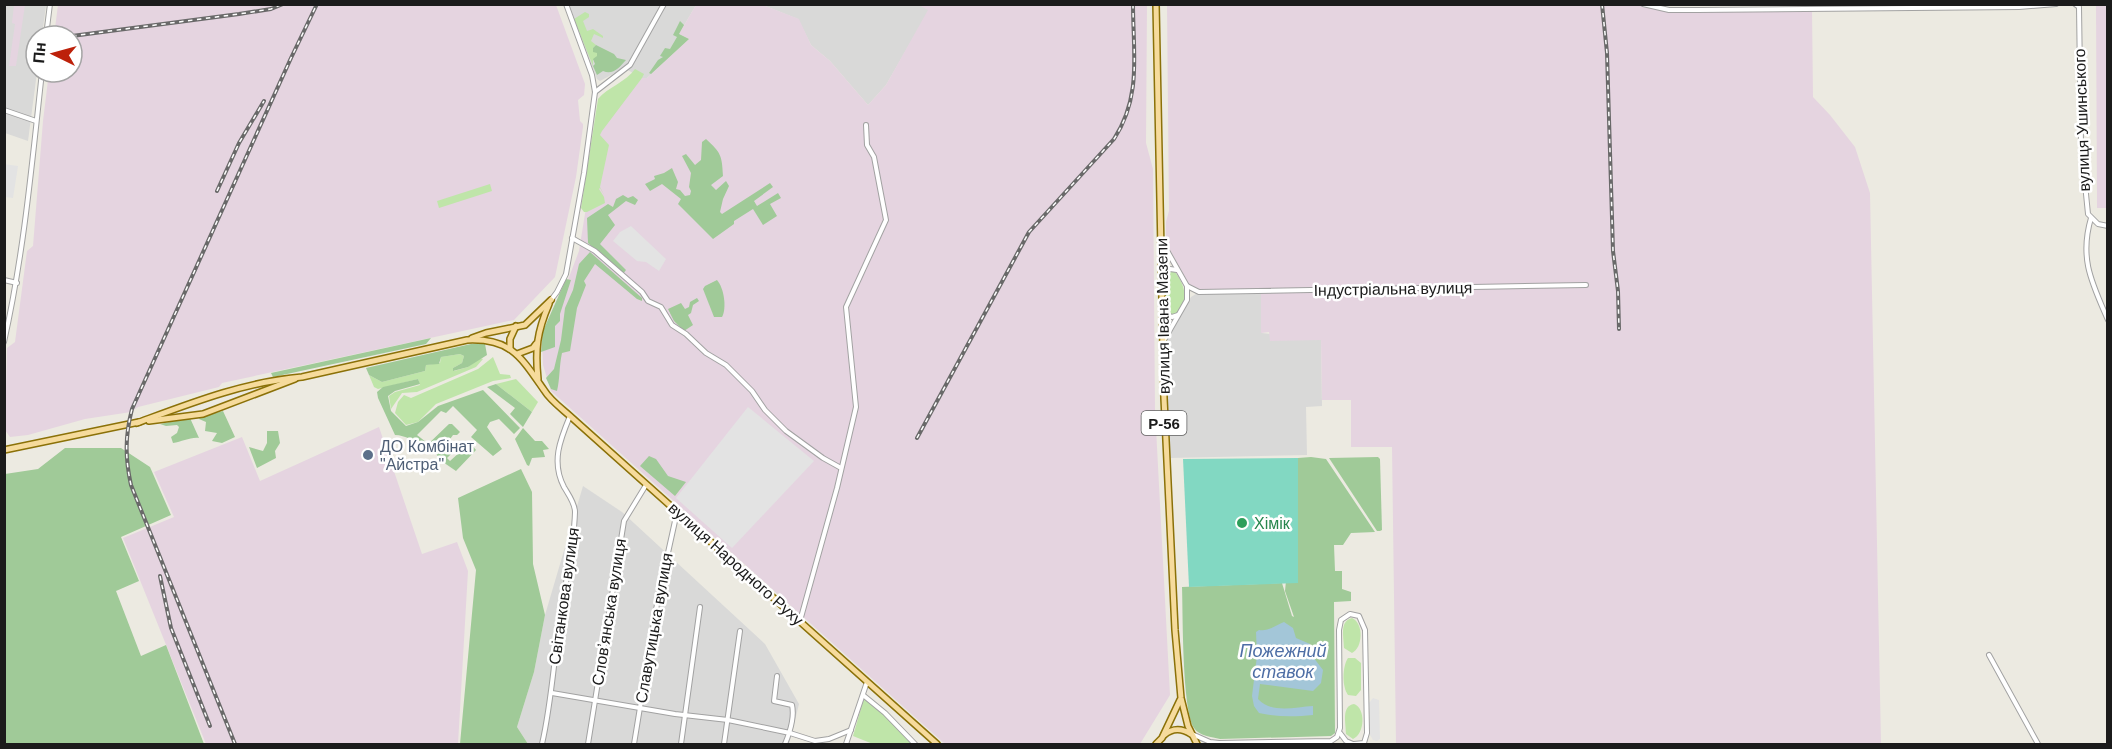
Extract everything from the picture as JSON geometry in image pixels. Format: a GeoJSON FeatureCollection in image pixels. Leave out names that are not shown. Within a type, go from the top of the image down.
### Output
{"type":"FeatureCollection","features":[{"type":"Feature","properties":{"kind":"main road","name":"вулиця Івана Мазепи"},"geometry":{"type":"LineString","coordinates":[[1156,4],[1166,458],[1181,698],[1192,735]]}},
{"type":"Feature","properties":{"kind":"main road"},"geometry":{"type":"LineString","coordinates":[[525,325],[551,300]]}},
{"type":"Feature","properties":{"kind":"main road"},"geometry":{"type":"LineString","coordinates":[[537,336],[551,300]]}},
{"type":"Feature","properties":{"kind":"main road"},"geometry":{"type":"LineString","coordinates":[[137,423],[219,393],[274,380],[302,377],[525,325],[535,329],[537,336],[539,381]]}},
{"type":"Feature","properties":{"kind":"main road"},"geometry":{"type":"LineString","coordinates":[[510,349],[510,339],[516,327]]}},
{"type":"Feature","properties":{"kind":"main road"},"geometry":{"type":"LineString","coordinates":[[467,340],[486,339],[497,342],[517,354],[537,344]]}},
{"type":"Feature","properties":{"kind":"main road","name":"вулиця Народного Руху"},"geometry":{"type":"LineString","coordinates":[[517,354],[549,396],[570,416],[937,744]]}},
{"type":"Feature","properties":{"kind":"main road"},"geometry":{"type":"LineString","coordinates":[[4,450],[137,423],[203,414],[302,377]]}},
{"type":"Feature","properties":{"kind":"main road","name":"вулиця Івана Мазепи"},"geometry":{"type":"LineString","coordinates":[[1159,742],[1181,698]]}},
{"type":"Feature","properties":{"kind":"main road"},"geometry":{"type":"LineString","coordinates":[[1159,742],[1174,729],[1186,730],[1192,735]]}},
{"type":"Feature","properties":{"kind":"main road","name":"Р-56"},"geometry":{"type":"LineString","coordinates":[[1192,735],[1197,744]]}},
{"type":"Feature","properties":{"kind":"street"},"geometry":{"type":"LineString","coordinates":[[48,24],[50,4]]}},
{"type":"Feature","properties":{"kind":"street"},"geometry":{"type":"LineString","coordinates":[[551,300],[566,274],[584,173],[595,92],[592,75],[566,4]]}},
{"type":"Feature","properties":{"kind":"street"},"geometry":{"type":"LineString","coordinates":[[595,92],[630,65],[664,4]]}},
{"type":"Feature","properties":{"kind":"street"},"geometry":{"type":"LineString","coordinates":[[1643,4],[1669,10],[2056,4]]}},
{"type":"Feature","properties":{"kind":"street","name":"вулиця Ушинського"},"geometry":{"type":"LineString","coordinates":[[2075,4],[2079,8],[2084,191],[2088,214],[2091,218]]}},
{"type":"Feature","properties":{"kind":"street"},"geometry":{"type":"LineString","coordinates":[[4,342],[17,283],[28,207],[41,84]]}},
{"type":"Feature","properties":{"kind":"street"},"geometry":{"type":"LineString","coordinates":[[4,110],[36,121]]}},
{"type":"Feature","properties":{"kind":"street"},"geometry":{"type":"LineString","coordinates":[[800,621],[856,407],[846,307],[886,220],[874,158],[867,145],[866,125]]}},
{"type":"Feature","properties":{"kind":"street"},"geometry":{"type":"LineString","coordinates":[[2108,226],[2098,224],[2091,218],[2086,235],[2085,254],[2089,276],[2108,320]]}},
{"type":"Feature","properties":{"kind":"street"},"geometry":{"type":"LineString","coordinates":[[572,238],[595,251],[642,292],[648,301],[661,307],[672,325],[686,334],[706,353],[726,365],[786,431],[841,468]]}},
{"type":"Feature","properties":{"kind":"street"},"geometry":{"type":"LineString","coordinates":[[1161,240],[1187,286],[1187,300],[1163,343]]}},
{"type":"Feature","properties":{"kind":"street"},"geometry":{"type":"LineString","coordinates":[[1162,272],[1170,269],[1177,271]]}},
{"type":"Feature","properties":{"kind":"street"},"geometry":{"type":"LineString","coordinates":[[4,280],[17,283]]}},
{"type":"Feature","properties":{"kind":"street","name":"Індустріальна вулиця"},"geometry":{"type":"LineString","coordinates":[[1187,286],[1199,292],[1586,285]]}},
{"type":"Feature","properties":{"kind":"street"},"geometry":{"type":"LineString","coordinates":[[1187,300],[1199,292]]}},
{"type":"Feature","properties":{"kind":"street"},"geometry":{"type":"LineString","coordinates":[[1162,314],[1172,317],[1180,314]]}},
{"type":"Feature","properties":{"kind":"street","name":"Світанкова вулиця"},"geometry":{"type":"LineString","coordinates":[[542,744],[552,693],[561,611],[573,536],[575,508],[561,482],[557,456],[561,436],[570,416]]}},
{"type":"Feature","properties":{"kind":"street","name":"Словʼянська вулиця"},"geometry":{"type":"LineString","coordinates":[[588,744],[624,521],[646,485]]}},
{"type":"Feature","properties":{"kind":"street","name":"Славутицька вулиця"},"geometry":{"type":"LineString","coordinates":[[634,744],[662,576],[677,511]]}},
{"type":"Feature","properties":{"kind":"street"},"geometry":{"type":"LineString","coordinates":[[681,744],[700,607]]}},
{"type":"Feature","properties":{"kind":"street"},"geometry":{"type":"LineString","coordinates":[[1354,614],[1362,620],[1365,630],[1367,733],[1364,743],[1354,744],[1346,741],[1340,733],[1339,623],[1346,615],[1354,614]]}},
{"type":"Feature","properties":{"kind":"street"},"geometry":{"type":"LineString","coordinates":[[724,744],[740,631]]}},
{"type":"Feature","properties":{"kind":"street"},"geometry":{"type":"LineString","coordinates":[[1989,655],[2038,744]]}},
{"type":"Feature","properties":{"kind":"street"},"geometry":{"type":"LineString","coordinates":[[777,676],[774,701],[792,705],[794,711],[790,733],[785,744]]}},
{"type":"Feature","properties":{"kind":"street"},"geometry":{"type":"LineString","coordinates":[[846,744],[867,682]]}},
{"type":"Feature","properties":{"kind":"street"},"geometry":{"type":"LineString","coordinates":[[552,693],[685,716],[728,720],[790,733],[815,743],[851,730]]}},
{"type":"Feature","properties":{"kind":"street"},"geometry":{"type":"LineString","coordinates":[[862,695],[885,713],[915,744]]}},
{"type":"Feature","properties":{"kind":"street"},"geometry":{"type":"LineString","coordinates":[[1192,735],[1219,743],[1331,741],[1340,733]]}},
{"type":"Feature","properties":{"kind":"shaded area"},"geometry":{"type":"Polygon","coordinates":[[[919,4],[929,10],[886,85],[868,105],[830,61],[811,45],[798,19],[763,5],[919,4]]]}},
{"type":"Feature","properties":{"kind":"shaded area"},"geometry":{"type":"Polygon","coordinates":[[[1643,4],[1658,9],[1812,9],[1813,97],[1855,147],[1870,193],[1881,744],[1396,744],[1392,447],[1351,447],[1351,400],[1322,400],[1321,340],[1270,341],[1269,332],[1261,333],[1261,291],[1199,292],[1191,288],[1166,243],[1166,222],[1169,211],[1167,5],[1643,4]]]}},
{"type":"Feature","properties":{"kind":"shaded area"},"geometry":{"type":"Polygon","coordinates":[[[4,5],[46,5],[44,24],[24,24],[24,84],[35,84],[28,141],[5,133],[4,5]]]}},
{"type":"Feature","properties":{"kind":"shaded area"},"geometry":{"type":"Polygon","coordinates":[[[14,5],[25,5],[16,66],[9,66],[15,24],[12,23],[14,5]]]}},
{"type":"Feature","properties":{"kind":"shaded area"},"geometry":{"type":"Polygon","coordinates":[[[58,5],[556,5],[585,84],[584,95],[578,100],[580,121],[583,127],[576,177],[555,277],[514,320],[222,383],[219,387],[138,407],[131,412],[85,419],[28,435],[10,437],[5,430],[7,348],[15,342],[27,251],[33,246],[48,84],[84,84],[84,24],[56,24],[58,5]]]}},
{"type":"Feature","properties":{"kind":"shaded area"},"geometry":{"type":"Polygon","coordinates":[[[569,5],[696,5],[679,34],[689,39],[647,78],[642,78],[624,68],[600,81],[597,79],[569,5]]]}},
{"type":"Feature","properties":{"kind":"shaded area"},"geometry":{"type":"Polygon","coordinates":[[[696,5],[763,5],[799,19],[811,45],[830,61],[868,105],[886,85],[928,10],[919,5],[1147,5],[1146,143],[1153,169],[1155,409],[1170,695],[1140,744],[945,744],[551,391],[543,365],[542,339],[555,314],[579,251],[602,108],[642,78],[647,78],[689,39],[679,34],[696,5]]]}},
{"type":"Feature","properties":{"kind":"shaded area"},"geometry":{"type":"Polygon","coordinates":[[[2096,5],[2107,5],[2107,208],[2097,208],[2096,5]]]}},
{"type":"Feature","properties":{"kind":"shaded area"},"geometry":{"type":"Polygon","coordinates":[[[4,164],[18,166],[13,198],[5,197],[4,164]]]}},
{"type":"Feature","properties":{"kind":"shaded area"},"geometry":{"type":"Polygon","coordinates":[[[631,226],[666,259],[659,271],[646,262],[637,261],[613,241],[620,232],[631,226]]]}},
{"type":"Feature","properties":{"kind":"shaded area"},"geometry":{"type":"Polygon","coordinates":[[[1261,291],[1262,333],[1321,340],[1322,406],[1306,407],[1307,455],[1169,458],[1167,338],[1191,297],[1199,292],[1261,291]]]}},
{"type":"Feature","properties":{"kind":"shaded area"},"geometry":{"type":"Polygon","coordinates":[[[748,407],[814,461],[732,548],[676,498],[748,407]]]}},
{"type":"Feature","properties":{"kind":"shaded area"},"geometry":{"type":"Polygon","coordinates":[[[379,427],[422,554],[457,542],[468,571],[458,744],[206,744],[123,538],[174,517],[154,472],[242,437],[260,481],[379,427]]]}},
{"type":"Feature","properties":{"kind":"shaded area"},"geometry":{"type":"Polygon","coordinates":[[[583,486],[622,512],[765,644],[799,704],[789,744],[528,744],[517,727],[534,672],[545,615],[583,486]]]}},
{"type":"Feature","properties":{"kind":"shaded area"},"geometry":{"type":"Polygon","coordinates":[[[1373,698],[1379,700],[1380,739],[1377,741],[1373,740],[1370,735],[1369,703],[1373,698]]]}},
{"type":"Feature","properties":{"kind":"green space"},"geometry":{"type":"Polygon","coordinates":[[[585,12],[589,14],[589,17],[583,21],[587,31],[593,29],[603,36],[603,38],[594,34],[591,41],[596,45],[593,48],[598,53],[596,59],[593,60],[593,66],[574,19],[585,12]]]}},
{"type":"Feature","properties":{"kind":"green space"},"geometry":{"type":"Polygon","coordinates":[[[680,21],[684,25],[679,34],[689,39],[651,74],[649,73],[663,57],[660,56],[665,48],[670,49],[677,37],[673,35],[680,21]]]}},
{"type":"Feature","properties":{"kind":"green space"},"geometry":{"type":"Polygon","coordinates":[[[596,45],[614,54],[617,58],[626,60],[616,70],[603,71],[597,75],[593,66],[595,64],[593,59],[597,53],[593,52],[593,48],[596,45]]]}},
{"type":"Feature","properties":{"kind":"green space"},"geometry":{"type":"Polygon","coordinates":[[[635,69],[644,74],[642,78],[600,135],[609,145],[600,187],[604,195],[599,189],[605,203],[584,212],[581,208],[598,99],[635,69]]]}},
{"type":"Feature","properties":{"kind":"green space"},"geometry":{"type":"Polygon","coordinates":[[[706,139],[718,151],[722,163],[723,176],[711,185],[716,190],[726,181],[729,186],[720,212],[722,214],[770,183],[773,187],[754,201],[757,206],[778,193],[781,198],[770,204],[777,216],[763,225],[753,209],[713,239],[678,204],[681,199],[662,184],[650,191],[645,184],[655,179],[654,176],[672,168],[678,182],[676,189],[685,196],[690,195],[691,173],[682,156],[686,154],[695,165],[701,160],[702,142],[706,139]]]}},
{"type":"Feature","properties":{"kind":"green space"},"geometry":{"type":"Polygon","coordinates":[[[490,184],[492,191],[439,208],[437,201],[490,184]]]}},
{"type":"Feature","properties":{"kind":"green space"},"geometry":{"type":"Polygon","coordinates":[[[623,195],[628,198],[633,196],[638,200],[635,205],[626,201],[608,215],[615,225],[600,244],[626,270],[623,274],[588,243],[587,218],[608,204],[613,207],[616,199],[623,195]]]}},
{"type":"Feature","properties":{"kind":"green space"},"geometry":{"type":"Polygon","coordinates":[[[590,252],[642,298],[642,301],[595,264],[584,281],[586,285],[577,308],[570,351],[562,353],[557,391],[551,389],[546,378],[554,369],[565,308],[573,290],[579,264],[590,252]]]}},
{"type":"Feature","properties":{"kind":"green space"},"geometry":{"type":"Polygon","coordinates":[[[1170,271],[1175,272],[1179,278],[1185,296],[1182,307],[1172,316],[1166,313],[1165,274],[1170,271]]]}},
{"type":"Feature","properties":{"kind":"green space"},"geometry":{"type":"Polygon","coordinates":[[[566,279],[571,280],[560,314],[560,321],[555,326],[555,347],[541,352],[543,331],[566,279]]]}},
{"type":"Feature","properties":{"kind":"green space"},"geometry":{"type":"Polygon","coordinates":[[[717,280],[724,298],[722,317],[714,317],[703,289],[717,280]]]}},
{"type":"Feature","properties":{"kind":"green space"},"geometry":{"type":"Polygon","coordinates":[[[697,298],[699,301],[693,305],[688,315],[693,325],[684,331],[674,321],[668,309],[681,303],[685,309],[697,298]]]}},
{"type":"Feature","properties":{"kind":"green space"},"geometry":{"type":"Polygon","coordinates":[[[431,338],[426,344],[273,377],[271,373],[431,338]]]}},
{"type":"Feature","properties":{"kind":"green space"},"geometry":{"type":"Polygon","coordinates":[[[471,344],[485,344],[487,355],[468,367],[453,371],[453,368],[462,363],[464,356],[460,354],[441,357],[439,364],[426,365],[425,371],[382,382],[369,375],[366,368],[471,344]]]}},
{"type":"Feature","properties":{"kind":"green space"},"geometry":{"type":"Polygon","coordinates":[[[460,354],[464,356],[462,363],[453,368],[454,371],[468,367],[480,358],[483,359],[476,367],[417,392],[402,393],[391,409],[389,396],[420,385],[418,379],[378,389],[374,387],[369,375],[382,382],[425,371],[426,365],[440,363],[441,357],[460,354]]]}},
{"type":"Feature","properties":{"kind":"green space"},"geometry":{"type":"Polygon","coordinates":[[[493,357],[500,374],[510,375],[511,378],[493,381],[436,404],[418,422],[406,425],[395,413],[398,402],[404,395],[411,398],[478,369],[493,357]]]}},
{"type":"Feature","properties":{"kind":"green space"},"geometry":{"type":"Polygon","coordinates":[[[418,379],[420,384],[395,391],[388,396],[391,411],[406,426],[418,422],[438,406],[483,390],[520,428],[514,434],[499,419],[490,422],[487,427],[502,449],[493,456],[471,437],[477,430],[453,406],[446,413],[441,411],[417,435],[426,442],[395,435],[377,392],[383,387],[418,379]]]}},
{"type":"Feature","properties":{"kind":"green space"},"geometry":{"type":"Polygon","coordinates":[[[516,379],[538,402],[532,412],[496,384],[516,379]]]}},
{"type":"Feature","properties":{"kind":"green space"},"geometry":{"type":"Polygon","coordinates":[[[496,384],[532,412],[523,427],[510,414],[515,408],[487,387],[496,384]]]}},
{"type":"Feature","properties":{"kind":"green space"},"geometry":{"type":"Polygon","coordinates":[[[223,411],[235,437],[222,443],[212,441],[217,433],[205,431],[206,422],[199,419],[223,411]]]}},
{"type":"Feature","properties":{"kind":"green space"},"geometry":{"type":"Polygon","coordinates":[[[190,418],[199,438],[173,443],[171,437],[177,433],[179,427],[160,424],[190,418]]]}},
{"type":"Feature","properties":{"kind":"green space"},"geometry":{"type":"Polygon","coordinates":[[[449,424],[460,432],[453,435],[445,446],[452,453],[447,458],[450,461],[470,443],[476,450],[456,471],[440,460],[434,450],[420,453],[419,449],[424,448],[449,424]]]}},
{"type":"Feature","properties":{"kind":"green space"},"geometry":{"type":"Polygon","coordinates":[[[523,428],[535,441],[542,441],[549,449],[543,450],[545,457],[532,458],[529,466],[515,439],[523,428]]]}},
{"type":"Feature","properties":{"kind":"green space"},"geometry":{"type":"Polygon","coordinates":[[[267,431],[278,431],[280,443],[275,451],[276,458],[257,468],[249,447],[263,451],[267,443],[267,431]]]}},
{"type":"Feature","properties":{"kind":"green space"},"geometry":{"type":"Polygon","coordinates":[[[65,448],[121,448],[150,467],[171,515],[121,537],[139,581],[116,591],[141,656],[166,645],[204,744],[5,744],[5,474],[38,469],[65,448]]]}},
{"type":"Feature","properties":{"kind":"green space"},"geometry":{"type":"Polygon","coordinates":[[[649,456],[656,459],[668,476],[686,482],[675,496],[640,466],[649,456]]]}},
{"type":"Feature","properties":{"kind":"green space"},"geometry":{"type":"Polygon","coordinates":[[[1378,457],[1380,459],[1382,530],[1380,531],[1377,531],[1329,458],[1378,457]]]}},
{"type":"Feature","properties":{"kind":"green space"},"geometry":{"type":"Polygon","coordinates":[[[1298,458],[1326,459],[1375,532],[1351,533],[1343,545],[1334,545],[1335,571],[1342,571],[1342,589],[1351,592],[1351,601],[1334,602],[1335,733],[1331,736],[1220,739],[1202,734],[1194,728],[1187,701],[1182,587],[1282,583],[1294,617],[1285,591],[1298,458]]]}},
{"type":"Feature","properties":{"kind":"green space","name":"Хімік"},"geometry":{"type":"Polygon","coordinates":[[[1298,458],[1298,583],[1189,587],[1183,459],[1298,458]]]}},
{"type":"Feature","properties":{"kind":"green space"},"geometry":{"type":"Polygon","coordinates":[[[521,469],[532,492],[533,564],[545,615],[534,672],[517,727],[528,744],[460,744],[476,570],[463,538],[458,498],[521,469]]]}},
{"type":"Feature","properties":{"kind":"green space"},"geometry":{"type":"Polygon","coordinates":[[[1352,618],[1359,625],[1361,636],[1356,650],[1352,653],[1344,648],[1343,634],[1345,622],[1352,618]]]}},
{"type":"Feature","properties":{"kind":"green space"},"geometry":{"type":"Polygon","coordinates":[[[1348,658],[1355,658],[1361,663],[1361,690],[1356,696],[1348,695],[1345,687],[1344,672],[1348,658]]]}},
{"type":"Feature","properties":{"kind":"green space"},"geometry":{"type":"Polygon","coordinates":[[[864,698],[888,718],[913,744],[873,744],[853,736],[864,698]]]}},
{"type":"Feature","properties":{"kind":"green space"},"geometry":{"type":"Polygon","coordinates":[[[1354,704],[1361,710],[1362,727],[1353,739],[1346,734],[1345,716],[1347,708],[1354,704]]]}},
{"type":"Feature","properties":{"kind":"water","name":"Пожежний ставок"},"geometry":{"type":"Polygon","coordinates":[[[1284,622],[1293,628],[1296,638],[1310,644],[1310,653],[1323,670],[1321,683],[1313,691],[1260,684],[1258,699],[1270,707],[1277,708],[1313,706],[1313,715],[1286,716],[1259,713],[1254,706],[1252,696],[1257,656],[1256,632],[1284,622]]]}},
{"type":"Feature","properties":{"kind":"railway"},"geometry":{"type":"LineString","coordinates":[[84,34],[239,14],[271,9],[283,4]]}},
{"type":"Feature","properties":{"kind":"railway"},"geometry":{"type":"LineString","coordinates":[[235,744],[131,485],[127,456],[128,428],[132,409],[317,4]]}},
{"type":"Feature","properties":{"kind":"railway"},"geometry":{"type":"LineString","coordinates":[[917,438],[1029,232],[1114,139],[1123,123],[1129,107],[1134,74],[1133,4]]}},
{"type":"Feature","properties":{"kind":"railway"},"geometry":{"type":"LineString","coordinates":[[1602,4],[1607,53],[1613,251],[1618,291],[1619,329]]}},
{"type":"Feature","properties":{"kind":"railway"},"geometry":{"type":"LineString","coordinates":[[217,191],[239,143],[264,101]]}},
{"type":"Feature","properties":{"kind":"railway"},"geometry":{"type":"LineString","coordinates":[[160,576],[171,628],[210,726]]}},
{"type":"Feature","properties":{"kind":"place","name":"ДО Комбінат \"Айстра\""},"geometry":{"type":"Point","coordinates":[368,455]}},
{"type":"Feature","properties":{"kind":"place","name":"Хімік"},"geometry":{"type":"Point","coordinates":[1242,523]}}]}
